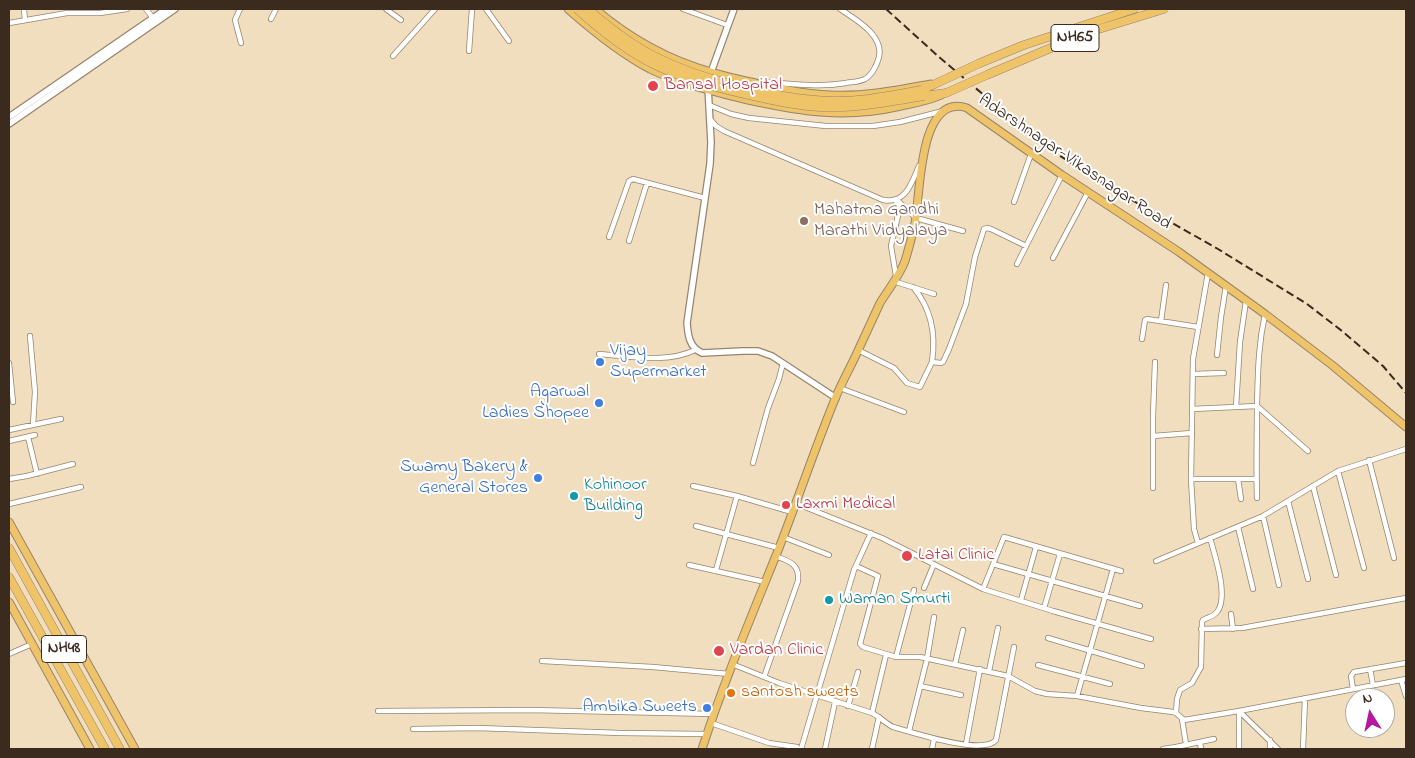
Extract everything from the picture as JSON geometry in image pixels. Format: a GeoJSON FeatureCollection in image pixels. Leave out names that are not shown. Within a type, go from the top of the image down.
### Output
{"type":"FeatureCollection","features":[{"type":"Feature","properties":{"kind":"highway","name":"NH65"},"geometry":{"type":"LineString","coordinates":[[577,9],[602,31],[657,66],[740,93],[771,100],[824,107],[866,106],[923,93],[937,82],[980,63],[1043,39],[1134,9]]}},
{"type":"Feature","properties":{"kind":"highway","name":"NH65"},"geometry":{"type":"LineString","coordinates":[[588,9],[643,50],[671,64],[759,91],[832,101],[872,99],[923,93],[946,93],[1089,32],[1164,9]]}},
{"type":"Feature","properties":{"kind":"highway","name":"NH48"},"geometry":{"type":"LineString","coordinates":[[9,548],[120,749]]}},
{"type":"Feature","properties":{"kind":"highway","name":"NH48"},"geometry":{"type":"LineString","coordinates":[[9,576],[105,749]]}},
{"type":"Feature","properties":{"kind":"main road"},"geometry":{"type":"LineString","coordinates":[[568,9],[587,26],[634,60],[670,77],[707,90],[793,109],[831,114],[886,110],[930,100],[946,93]]}},
{"type":"Feature","properties":{"kind":"main road"},"geometry":{"type":"LineString","coordinates":[[598,10],[621,29],[656,51],[679,61],[711,72],[786,90],[831,95],[862,94],[937,82]]}},
{"type":"Feature","properties":{"kind":"main road","name":"Adarshnagar-Vikasnagar Road"},"geometry":{"type":"LineString","coordinates":[[946,110],[960,106],[967,108],[1062,175],[1147,230],[1265,314],[1332,365],[1406,427]]}},
{"type":"Feature","properties":{"kind":"main road"},"geometry":{"type":"LineString","coordinates":[[702,749],[728,674],[840,388],[874,317],[904,263],[916,218],[922,161],[928,135],[946,110]]}},
{"type":"Feature","properties":{"kind":"main road"},"geometry":{"type":"LineString","coordinates":[[9,522],[134,749]]}},
{"type":"Feature","properties":{"kind":"main road"},"geometry":{"type":"LineString","coordinates":[[9,602],[90,749]]}},
{"type":"Feature","properties":{"kind":"street"},"geometry":{"type":"LineString","coordinates":[[24,9],[25,20]]}},
{"type":"Feature","properties":{"kind":"street"},"geometry":{"type":"LineString","coordinates":[[9,23],[65,11],[100,13],[127,9]]}},
{"type":"Feature","properties":{"kind":"street"},"geometry":{"type":"LineString","coordinates":[[146,9],[153,18]]}},
{"type":"Feature","properties":{"kind":"street"},"geometry":{"type":"LineString","coordinates":[[9,124],[166,9]]}},
{"type":"Feature","properties":{"kind":"street"},"geometry":{"type":"LineString","coordinates":[[9,117],[175,9]]}},
{"type":"Feature","properties":{"kind":"street"},"geometry":{"type":"LineString","coordinates":[[240,9],[235,16],[240,43]]}},
{"type":"Feature","properties":{"kind":"street"},"geometry":{"type":"LineString","coordinates":[[270,19],[276,9]]}},
{"type":"Feature","properties":{"kind":"street"},"geometry":{"type":"LineString","coordinates":[[386,9],[401,20]]}},
{"type":"Feature","properties":{"kind":"street"},"geometry":{"type":"LineString","coordinates":[[393,56],[435,9]]}},
{"type":"Feature","properties":{"kind":"street"},"geometry":{"type":"LineString","coordinates":[[469,51],[472,9]]}},
{"type":"Feature","properties":{"kind":"street"},"geometry":{"type":"LineString","coordinates":[[486,9],[509,41]]}},
{"type":"Feature","properties":{"kind":"street"},"geometry":{"type":"LineString","coordinates":[[683,9],[727,25]]}},
{"type":"Feature","properties":{"kind":"street"},"geometry":{"type":"LineString","coordinates":[[734,9],[711,72],[707,90],[710,118],[710,157],[687,323],[691,344],[695,350],[702,353],[743,351],[758,352],[772,356],[836,398]]}},
{"type":"Feature","properties":{"kind":"street"},"geometry":{"type":"LineString","coordinates":[[747,81],[813,86],[864,79],[872,73],[880,53],[879,46],[868,29],[840,9]]}},
{"type":"Feature","properties":{"kind":"street"},"geometry":{"type":"LineString","coordinates":[[709,105],[731,114],[749,118],[826,126],[873,126],[900,122],[946,110]]}},
{"type":"Feature","properties":{"kind":"street"},"geometry":{"type":"LineString","coordinates":[[710,118],[724,132],[875,198],[890,201],[896,200],[904,194],[910,187],[922,161]]}},
{"type":"Feature","properties":{"kind":"street"},"geometry":{"type":"LineString","coordinates":[[1014,202],[1032,154]]}},
{"type":"Feature","properties":{"kind":"street"},"geometry":{"type":"LineString","coordinates":[[1017,264],[1062,175]]}},
{"type":"Feature","properties":{"kind":"street"},"geometry":{"type":"LineString","coordinates":[[609,236],[629,181],[633,179],[705,198]]}},
{"type":"Feature","properties":{"kind":"street"},"geometry":{"type":"LineString","coordinates":[[629,241],[647,183]]}},
{"type":"Feature","properties":{"kind":"street"},"geometry":{"type":"LineString","coordinates":[[1053,258],[1088,192]]}},
{"type":"Feature","properties":{"kind":"street"},"geometry":{"type":"LineString","coordinates":[[896,200],[916,218],[963,231]]}},
{"type":"Feature","properties":{"kind":"street"},"geometry":{"type":"LineString","coordinates":[[896,200],[899,211],[890,246],[894,279],[934,294]]}},
{"type":"Feature","properties":{"kind":"street"},"geometry":{"type":"LineString","coordinates":[[932,362],[941,364],[944,362],[950,349],[966,304],[975,257],[984,229],[992,229],[1026,246]]}},
{"type":"Feature","properties":{"kind":"street"},"geometry":{"type":"LineString","coordinates":[[1198,543],[1194,529],[1191,479],[1193,359],[1208,274]]}},
{"type":"Feature","properties":{"kind":"street"},"geometry":{"type":"LineString","coordinates":[[1161,321],[1166,285]]}},
{"type":"Feature","properties":{"kind":"street"},"geometry":{"type":"LineString","coordinates":[[1217,355],[1226,286]]}},
{"type":"Feature","properties":{"kind":"street"},"geometry":{"type":"LineString","coordinates":[[858,350],[894,368],[907,384],[920,388],[932,362],[933,335],[929,315],[920,295],[913,287]]}},
{"type":"Feature","properties":{"kind":"street"},"geometry":{"type":"LineString","coordinates":[[1236,407],[1240,342],[1246,301]]}},
{"type":"Feature","properties":{"kind":"street"},"geometry":{"type":"LineString","coordinates":[[1257,498],[1258,347],[1265,314]]}},
{"type":"Feature","properties":{"kind":"street"},"geometry":{"type":"LineString","coordinates":[[1142,339],[1145,320],[1150,319],[1198,327]]}},
{"type":"Feature","properties":{"kind":"street"},"geometry":{"type":"LineString","coordinates":[[30,336],[35,392],[33,425]]}},
{"type":"Feature","properties":{"kind":"street"},"geometry":{"type":"LineString","coordinates":[[599,354],[669,358],[681,356],[695,350]]}},
{"type":"Feature","properties":{"kind":"street"},"geometry":{"type":"LineString","coordinates":[[1153,488],[1156,362]]}},
{"type":"Feature","properties":{"kind":"street"},"geometry":{"type":"LineString","coordinates":[[9,363],[13,402]]}},
{"type":"Feature","properties":{"kind":"street"},"geometry":{"type":"LineString","coordinates":[[752,463],[783,363]]}},
{"type":"Feature","properties":{"kind":"street"},"geometry":{"type":"LineString","coordinates":[[1193,374],[1224,373]]}},
{"type":"Feature","properties":{"kind":"street"},"geometry":{"type":"LineString","coordinates":[[840,388],[904,412]]}},
{"type":"Feature","properties":{"kind":"street"},"geometry":{"type":"LineString","coordinates":[[1192,409],[1257,406],[1308,451]]}},
{"type":"Feature","properties":{"kind":"street"},"geometry":{"type":"LineString","coordinates":[[9,430],[61,419]]}},
{"type":"Feature","properties":{"kind":"street"},"geometry":{"type":"LineString","coordinates":[[1153,436],[1192,434]]}},
{"type":"Feature","properties":{"kind":"street"},"geometry":{"type":"LineString","coordinates":[[9,441],[35,435]]}},
{"type":"Feature","properties":{"kind":"street"},"geometry":{"type":"LineString","coordinates":[[28,437],[37,474]]}},
{"type":"Feature","properties":{"kind":"street"},"geometry":{"type":"LineString","coordinates":[[1156,561],[1263,516],[1338,471],[1406,449]]}},
{"type":"Feature","properties":{"kind":"street"},"geometry":{"type":"LineString","coordinates":[[1369,460],[1394,558]]}},
{"type":"Feature","properties":{"kind":"street"},"geometry":{"type":"LineString","coordinates":[[9,479],[37,474],[73,464]]}},
{"type":"Feature","properties":{"kind":"street"},"geometry":{"type":"LineString","coordinates":[[1338,471],[1364,568]]}},
{"type":"Feature","properties":{"kind":"street"},"geometry":{"type":"LineString","coordinates":[[1191,479],[1256,479]]}},
{"type":"Feature","properties":{"kind":"street"},"geometry":{"type":"LineString","coordinates":[[1238,479],[1241,499]]}},
{"type":"Feature","properties":{"kind":"street"},"geometry":{"type":"LineString","coordinates":[[694,486],[792,512]]}},
{"type":"Feature","properties":{"kind":"street"},"geometry":{"type":"LineString","coordinates":[[1313,486],[1336,575]]}},
{"type":"Feature","properties":{"kind":"street"},"geometry":{"type":"LineString","coordinates":[[9,504],[81,487]]}},
{"type":"Feature","properties":{"kind":"street"},"geometry":{"type":"LineString","coordinates":[[716,570],[737,496]]}},
{"type":"Feature","properties":{"kind":"street"},"geometry":{"type":"LineString","coordinates":[[1288,501],[1308,579]]}},
{"type":"Feature","properties":{"kind":"street"},"geometry":{"type":"LineString","coordinates":[[795,503],[871,533],[983,589],[1151,639]]}},
{"type":"Feature","properties":{"kind":"street"},"geometry":{"type":"LineString","coordinates":[[1263,516],[1279,585]]}},
{"type":"Feature","properties":{"kind":"street"},"geometry":{"type":"LineString","coordinates":[[696,526],[778,548]]}},
{"type":"Feature","properties":{"kind":"street"},"geometry":{"type":"LineString","coordinates":[[1238,527],[1253,589]]}},
{"type":"Feature","properties":{"kind":"street"},"geometry":{"type":"LineString","coordinates":[[711,723],[769,742],[799,748],[817,696],[856,566],[871,533]]}},
{"type":"Feature","properties":{"kind":"street"},"geometry":{"type":"LineString","coordinates":[[783,537],[829,555]]}},
{"type":"Feature","properties":{"kind":"street"},"geometry":{"type":"LineString","coordinates":[[983,589],[1004,537],[1122,571]]}},
{"type":"Feature","properties":{"kind":"street"},"geometry":{"type":"LineString","coordinates":[[1176,713],[1178,693],[1192,683],[1201,667],[1201,629],[1203,620],[1214,615],[1221,603],[1221,582],[1210,538]]}},
{"type":"Feature","properties":{"kind":"street"},"geometry":{"type":"LineString","coordinates":[[1021,600],[1036,547]]}},
{"type":"Feature","properties":{"kind":"street"},"geometry":{"type":"LineString","coordinates":[[1044,608],[1060,554]]}},
{"type":"Feature","properties":{"kind":"street"},"geometry":{"type":"LineString","coordinates":[[764,677],[799,574],[796,566],[789,561],[775,556]]}},
{"type":"Feature","properties":{"kind":"street"},"geometry":{"type":"LineString","coordinates":[[924,588],[934,564]]}},
{"type":"Feature","properties":{"kind":"street"},"geometry":{"type":"LineString","coordinates":[[993,564],[1140,606]]}},
{"type":"Feature","properties":{"kind":"street"},"geometry":{"type":"LineString","coordinates":[[688,565],[765,582]]}},
{"type":"Feature","properties":{"kind":"street"},"geometry":{"type":"LineString","coordinates":[[856,566],[878,576],[860,644],[863,647],[896,657],[916,656],[989,671],[1008,676],[1035,691],[1047,694],[1077,696],[1176,713],[1182,719],[1186,744]]}},
{"type":"Feature","properties":{"kind":"street"},"geometry":{"type":"LineString","coordinates":[[1077,696],[1113,569]]}},
{"type":"Feature","properties":{"kind":"street"},"geometry":{"type":"LineString","coordinates":[[896,657],[914,590]]}},
{"type":"Feature","properties":{"kind":"street"},"geometry":{"type":"LineString","coordinates":[[1201,629],[1250,627],[1406,598]]}},
{"type":"Feature","properties":{"kind":"street"},"geometry":{"type":"LineString","coordinates":[[1231,614],[1233,629]]}},
{"type":"Feature","properties":{"kind":"street"},"geometry":{"type":"LineString","coordinates":[[909,731],[927,659],[934,617]]}},
{"type":"Feature","properties":{"kind":"street"},"geometry":{"type":"LineString","coordinates":[[989,671],[998,628]]}},
{"type":"Feature","properties":{"kind":"street"},"geometry":{"type":"LineString","coordinates":[[955,664],[963,630]]}},
{"type":"Feature","properties":{"kind":"street"},"geometry":{"type":"LineString","coordinates":[[1048,638],[1142,666]]}},
{"type":"Feature","properties":{"kind":"street"},"geometry":{"type":"LineString","coordinates":[[9,654],[32,644]]}},
{"type":"Feature","properties":{"kind":"street"},"geometry":{"type":"LineString","coordinates":[[732,664],[779,683],[872,713],[893,727],[966,744],[990,745],[996,740],[1014,647]]}},
{"type":"Feature","properties":{"kind":"street"},"geometry":{"type":"LineString","coordinates":[[872,713],[886,655]]}},
{"type":"Feature","properties":{"kind":"street"},"geometry":{"type":"LineString","coordinates":[[542,661],[653,667],[728,674]]}},
{"type":"Feature","properties":{"kind":"street"},"geometry":{"type":"LineString","coordinates":[[1353,688],[1352,674],[1406,663]]}},
{"type":"Feature","properties":{"kind":"street"},"geometry":{"type":"LineString","coordinates":[[1038,665],[1110,684]]}},
{"type":"Feature","properties":{"kind":"street"},"geometry":{"type":"LineString","coordinates":[[966,744],[980,669]]}},
{"type":"Feature","properties":{"kind":"street"},"geometry":{"type":"LineString","coordinates":[[1370,669],[1373,686]]}},
{"type":"Feature","properties":{"kind":"street"},"geometry":{"type":"LineString","coordinates":[[848,706],[858,672]]}},
{"type":"Feature","properties":{"kind":"street"},"geometry":{"type":"LineString","coordinates":[[1360,688],[1404,680],[1406,696]]}},
{"type":"Feature","properties":{"kind":"street"},"geometry":{"type":"LineString","coordinates":[[920,686],[962,695]]}},
{"type":"Feature","properties":{"kind":"street"},"geometry":{"type":"LineString","coordinates":[[1182,719],[1240,711],[1345,690]]}},
{"type":"Feature","properties":{"kind":"street"},"geometry":{"type":"LineString","coordinates":[[1303,749],[1305,698]]}},
{"type":"Feature","properties":{"kind":"street"},"geometry":{"type":"LineString","coordinates":[[825,749],[835,702]]}},
{"type":"Feature","properties":{"kind":"street"},"geometry":{"type":"LineString","coordinates":[[378,712],[530,710],[714,714]]}},
{"type":"Feature","properties":{"kind":"street"},"geometry":{"type":"LineString","coordinates":[[1240,711],[1278,749]]}},
{"type":"Feature","properties":{"kind":"street"},"geometry":{"type":"LineString","coordinates":[[1235,749],[1239,749],[1240,711]]}},
{"type":"Feature","properties":{"kind":"street"},"geometry":{"type":"LineString","coordinates":[[872,749],[880,717]]}},
{"type":"Feature","properties":{"kind":"street"},"geometry":{"type":"LineString","coordinates":[[413,729],[478,728],[706,734]]}},
{"type":"Feature","properties":{"kind":"street"},"geometry":{"type":"LineString","coordinates":[[932,749],[934,738]]}},
{"type":"Feature","properties":{"kind":"street"},"geometry":{"type":"LineString","coordinates":[[1163,749],[1176,748],[1186,744],[1214,739]]}},
{"type":"Feature","properties":{"kind":"street"},"geometry":{"type":"LineString","coordinates":[[1270,740],[1270,749]]}},
{"type":"Feature","properties":{"kind":"street"},"geometry":{"type":"LineString","coordinates":[[767,749],[769,742]]}},
{"type":"Feature","properties":{"kind":"street"},"geometry":{"type":"LineString","coordinates":[[1200,742],[1201,749]]}},
{"type":"Feature","properties":{"kind":"railway"},"geometry":{"type":"LineString","coordinates":[[886,9],[939,57],[1046,147],[1114,190],[1218,249],[1307,304],[1383,366],[1406,393]]}},
{"type":"Feature","properties":{"kind":"place","name":"Bansal Hospital"},"geometry":{"type":"Point","coordinates":[653,86]}},
{"type":"Feature","properties":{"kind":"place","name":"Mahatma Gandhi Marathi Vidyalaya"},"geometry":{"type":"Point","coordinates":[804,221]}},
{"type":"Feature","properties":{"kind":"place","name":"Vijay Supermarket"},"geometry":{"type":"Point","coordinates":[600,362]}},
{"type":"Feature","properties":{"kind":"place","name":"Agarwal Ladies Shopee"},"geometry":{"type":"Point","coordinates":[599,403]}},
{"type":"Feature","properties":{"kind":"place","name":"Swamy Bakery & General Stores"},"geometry":{"type":"Point","coordinates":[538,478]}},
{"type":"Feature","properties":{"kind":"place","name":"Kohinoor Building"},"geometry":{"type":"Point","coordinates":[574,496]}},
{"type":"Feature","properties":{"kind":"place","name":"Laxmi Medical"},"geometry":{"type":"Point","coordinates":[786,505]}},
{"type":"Feature","properties":{"kind":"place","name":"Latai Clinic"},"geometry":{"type":"Point","coordinates":[907,556]}},
{"type":"Feature","properties":{"kind":"place","name":"Waman Smurti"},"geometry":{"type":"Point","coordinates":[829,600]}},
{"type":"Feature","properties":{"kind":"place","name":"Vardan Clinic"},"geometry":{"type":"Point","coordinates":[719,651]}},
{"type":"Feature","properties":{"kind":"place","name":"santosh sweets"},"geometry":{"type":"Point","coordinates":[731,693]}},
{"type":"Feature","properties":{"kind":"place","name":"Ambika Sweets"},"geometry":{"type":"Point","coordinates":[707,708]}}]}
